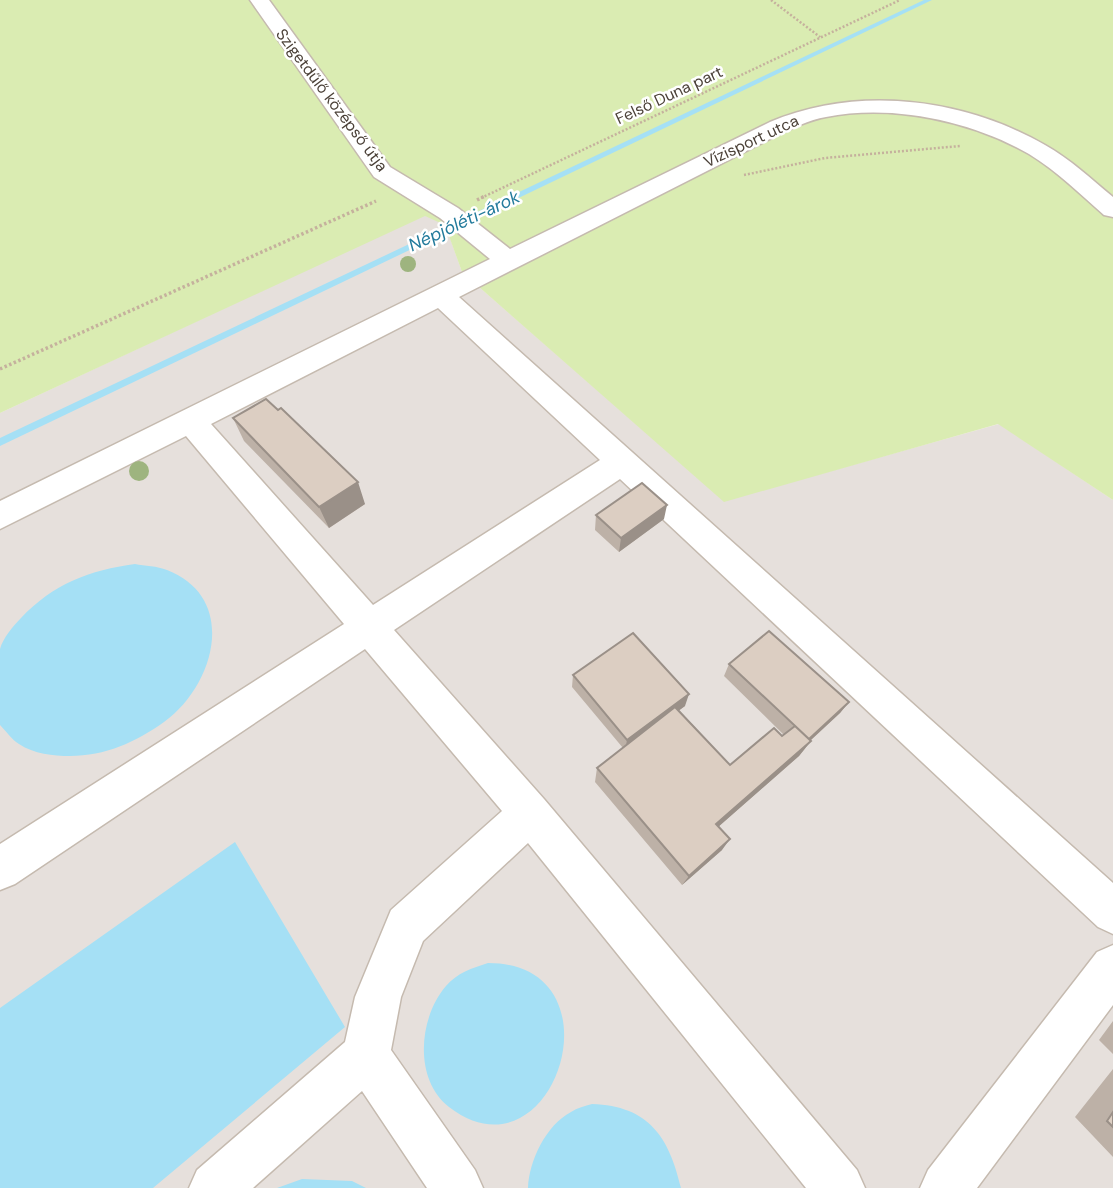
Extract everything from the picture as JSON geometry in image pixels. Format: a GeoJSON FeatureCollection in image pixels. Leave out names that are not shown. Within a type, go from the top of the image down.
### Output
{"type":"FeatureCollection","features":[{"type":"Feature","properties":{"kind":"lane","name":"Szigetdűlő középső útja"},"geometry":{"type":"LineString","coordinates":[[259,0],[382,172],[449,213],[508,261]]}},
{"type":"Feature","properties":{"kind":"lane","name":"Vízisport utca"},"geometry":{"type":"LineString","coordinates":[[0,516],[787,121],[823,111],[854,106],[925,111],[970,121],[1038,149],[1113,210]]}},
{"type":"Feature","properties":{"kind":"lane"},"geometry":{"type":"LineString","coordinates":[[439,294],[1113,912]]}},
{"type":"Feature","properties":{"kind":"lane"},"geometry":{"type":"LineString","coordinates":[[190,420],[530,813],[839,1188]]}},
{"type":"Feature","properties":{"kind":"lane"},"geometry":{"type":"LineString","coordinates":[[0,869],[621,461]]}},
{"type":"Feature","properties":{"kind":"lane"},"geometry":{"type":"LineString","coordinates":[[215,1188],[366,1055],[379,997],[407,926],[530,813]]}},
{"type":"Feature","properties":{"kind":"lane"},"geometry":{"type":"LineString","coordinates":[[946,1188],[1113,968]]}},
{"type":"Feature","properties":{"kind":"lane"},"geometry":{"type":"LineString","coordinates":[[366,1055],[457,1188]]}},
{"type":"Feature","properties":{"kind":"path"},"geometry":{"type":"LineString","coordinates":[[771,0],[820,37]]}},
{"type":"Feature","properties":{"kind":"path","name":"Felső Duna part"},"geometry":{"type":"LineString","coordinates":[[449,213],[900,0]]}},
{"type":"Feature","properties":{"kind":"path"},"geometry":{"type":"LineString","coordinates":[[735,177],[825,158],[972,145]]}},
{"type":"Feature","properties":{"kind":"path"},"geometry":{"type":"LineString","coordinates":[[0,369],[407,187]]}},
{"type":"Feature","properties":{"kind":"shaded area"},"geometry":{"type":"Polygon","coordinates":[[[424,215],[445,224],[462,272],[724,501],[999,424],[1113,500],[1113,1188],[0,1188],[0,413],[424,215]]]}},
{"type":"Feature","properties":{"kind":"green space"},"geometry":{"type":"Polygon","coordinates":[[[0,0],[1113,0],[1113,500],[998,424],[724,502],[462,272],[445,225],[425,216],[0,413],[0,0]]]}},
{"type":"Feature","properties":{"kind":"water"},"geometry":{"type":"Polygon","coordinates":[[[135,564],[167,570],[190,583],[204,600],[211,621],[212,643],[196,687],[182,706],[164,722],[131,742],[108,751],[57,756],[37,752],[19,744],[0,725],[0,649],[6,636],[33,606],[73,580],[103,570],[135,564]]]}},
{"type":"Feature","properties":{"kind":"water"},"geometry":{"type":"Polygon","coordinates":[[[235,842],[345,1027],[153,1188],[0,1188],[0,1008],[235,842]]]}},
{"type":"Feature","properties":{"kind":"water"},"geometry":{"type":"Polygon","coordinates":[[[488,963],[530,973],[555,997],[564,1030],[560,1065],[544,1097],[519,1119],[486,1124],[449,1107],[437,1095],[425,1065],[424,1048],[430,1014],[446,986],[460,974],[488,963]]]}},
{"type":"Feature","properties":{"kind":"water"},"geometry":{"type":"Polygon","coordinates":[[[592,1104],[628,1111],[653,1128],[670,1154],[681,1188],[528,1188],[535,1156],[547,1135],[562,1118],[576,1109],[592,1104]]]}},
{"type":"Feature","properties":{"kind":"water"},"geometry":{"type":"Polygon","coordinates":[[[302,1179],[352,1181],[366,1188],[277,1188],[302,1179]]]}},
{"type":"Feature","properties":{"kind":"building"},"geometry":{"type":"Polygon","coordinates":[[[266,399],[278,410],[281,408],[358,482],[319,507],[233,418],[266,399]]]}},
{"type":"Feature","properties":{"kind":"building"},"geometry":{"type":"Polygon","coordinates":[[[642,483],[667,505],[621,538],[596,515],[642,483]]]}},
{"type":"Feature","properties":{"kind":"building"},"geometry":{"type":"Polygon","coordinates":[[[769,631],[849,702],[809,739],[729,664],[769,631]]]}},
{"type":"Feature","properties":{"kind":"building"},"geometry":{"type":"Polygon","coordinates":[[[633,633],[689,694],[627,740],[573,675],[633,633]]]}},
{"type":"Feature","properties":{"kind":"building"},"geometry":{"type":"Polygon","coordinates":[[[675,707],[730,765],[774,728],[782,736],[795,726],[811,741],[716,824],[730,839],[689,876],[597,768],[675,707]]]}},
{"type":"Feature","properties":{"kind":"building"},"geometry":{"type":"Polygon","coordinates":[[[1113,1112],[1113,1127],[1107,1121],[1113,1112]]]}},
{"type":"Feature","properties":{"kind":"waterway","name":"Népjóléti-árok"},"geometry":{"type":"LineString","coordinates":[[0,442],[929,0]]}}]}
